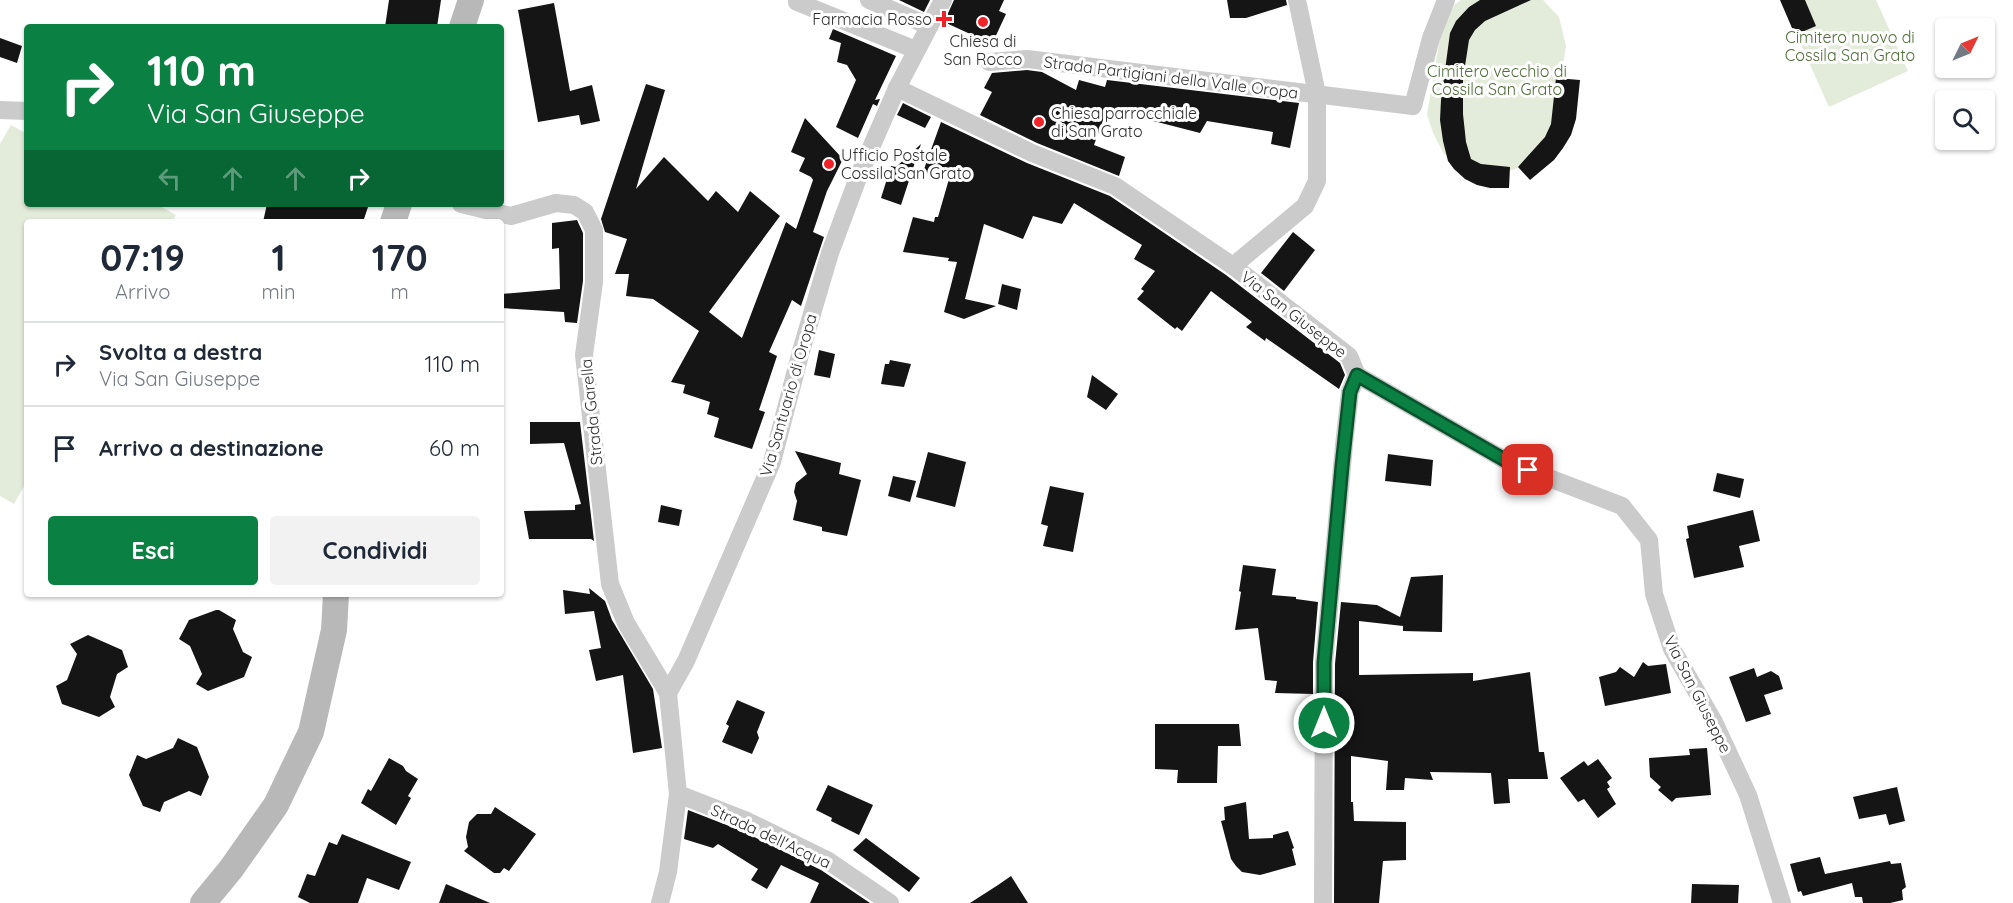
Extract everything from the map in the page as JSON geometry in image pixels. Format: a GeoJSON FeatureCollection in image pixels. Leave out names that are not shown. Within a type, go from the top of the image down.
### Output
{"type":"FeatureCollection","features":[{"type":"Feature","properties":{"kind":"main road"},"geometry":{"type":"LineString","coordinates":[[463,24],[471,0]]}},
{"type":"Feature","properties":{"kind":"main road"},"geometry":{"type":"LineString","coordinates":[[203,903],[231,869],[276,805],[311,732],[334,630],[336,597]]}},
{"type":"Feature","properties":{"kind":"street"},"geometry":{"type":"LineString","coordinates":[[869,0],[929,26]]}},
{"type":"Feature","properties":{"kind":"street","name":"Via Santuario di Oropa"},"geometry":{"type":"LineString","coordinates":[[668,693],[686,661],[772,462],[830,253],[859,175],[897,88],[943,0]]}},
{"type":"Feature","properties":{"kind":"street"},"geometry":{"type":"LineString","coordinates":[[1233,266],[1305,207],[1317,181],[1317,94],[1297,0]]}},
{"type":"Feature","properties":{"kind":"street","name":"Strada Partigiani della Valle Oropa"},"geometry":{"type":"LineString","coordinates":[[989,62],[1027,59],[1413,106],[1431,38],[1446,0]]}},
{"type":"Feature","properties":{"kind":"street"},"geometry":{"type":"LineString","coordinates":[[794,1],[916,50]]}},
{"type":"Feature","properties":{"kind":"street","name":"Via San Giuseppe"},"geometry":{"type":"LineString","coordinates":[[897,88],[1032,153],[1115,186],[1233,266],[1349,356],[1357,375],[1510,463],[1622,506],[1649,540],[1654,594],[1672,649],[1714,722],[1748,795],[1782,903]]}},
{"type":"Feature","properties":{"kind":"street"},"geometry":{"type":"LineString","coordinates":[[0,110],[24,111]]}},
{"type":"Feature","properties":{"kind":"street","name":"Strada Garella"},"geometry":{"type":"LineString","coordinates":[[473,207],[511,216],[556,203],[574,206],[585,212],[594,230],[594,282],[584,355],[610,584],[626,623],[668,693]]}},
{"type":"Feature","properties":{"kind":"street"},"geometry":{"type":"LineString","coordinates":[[1323,903],[1324,663],[1350,392],[1357,375]]}},
{"type":"Feature","properties":{"kind":"street"},"geometry":{"type":"LineString","coordinates":[[660,903],[668,872],[678,794],[668,693]]}},
{"type":"Feature","properties":{"kind":"street","name":"Strada dell'Acqua"},"geometry":{"type":"LineString","coordinates":[[678,794],[747,821],[826,860],[890,903]]}},
{"type":"Feature","properties":{"kind":"green space","name":"Cimitero vecchio di Cossila San Grato"},"geometry":{"type":"Polygon","coordinates":[[[1461,0],[1543,0],[1559,17],[1566,46],[1554,124],[1546,148],[1523,166],[1500,174],[1461,168],[1444,154],[1433,133],[1427,114],[1442,26],[1455,4],[1461,0]]]}},
{"type":"Feature","properties":{"kind":"green space","name":"Cimitero nuovo di Cossila San Grato"},"geometry":{"type":"Polygon","coordinates":[[[1781,0],[1876,0],[1908,71],[1829,107],[1781,0]]]}},
{"type":"Feature","properties":{"kind":"green space"},"geometry":{"type":"Polygon","coordinates":[[[11,125],[24,132],[24,207],[161,207],[176,215],[174,219],[24,219],[24,486],[14,504],[0,496],[0,144],[11,125]]]}},
{"type":"Feature","properties":{"kind":"building"},"geometry":{"type":"Polygon","coordinates":[[[389,0],[441,0],[437,24],[385,24],[389,0]]]}},
{"type":"Feature","properties":{"kind":"building"},"geometry":{"type":"Polygon","coordinates":[[[899,0],[930,0],[924,12],[899,0]]]}},
{"type":"Feature","properties":{"kind":"building","name":"Chiesa di San Rocco"},"geometry":{"type":"Polygon","coordinates":[[[954,0],[1004,0],[999,11],[1006,14],[992,44],[944,22],[954,0]]]}},
{"type":"Feature","properties":{"kind":"building"},"geometry":{"type":"Polygon","coordinates":[[[1227,0],[1286,0],[1287,5],[1246,18],[1230,18],[1227,0]]]}},
{"type":"Feature","properties":{"kind":"building"},"geometry":{"type":"Polygon","coordinates":[[[1480,0],[1531,0],[1485,21],[1475,30],[1469,40],[1463,79],[1463,114],[1466,142],[1471,159],[1481,164],[1510,167],[1509,188],[1490,188],[1465,179],[1448,161],[1443,141],[1440,120],[1441,100],[1450,33],[1456,21],[1469,7],[1480,0]]]}},
{"type":"Feature","properties":{"kind":"building"},"geometry":{"type":"Polygon","coordinates":[[[1780,0],[1805,0],[1816,26],[1795,35],[1780,0]]]}},
{"type":"Feature","properties":{"kind":"building"},"geometry":{"type":"Polygon","coordinates":[[[554,3],[570,91],[592,85],[600,121],[581,125],[579,115],[538,122],[518,10],[554,3]]]}},
{"type":"Feature","properties":{"kind":"building"},"geometry":{"type":"Polygon","coordinates":[[[833,29],[896,56],[875,100],[880,99],[877,106],[873,104],[858,138],[836,127],[856,80],[847,65],[837,62],[841,43],[829,39],[833,29]]]}},
{"type":"Feature","properties":{"kind":"building"},"geometry":{"type":"Polygon","coordinates":[[[0,38],[22,46],[17,63],[0,57],[0,38]]]}},
{"type":"Feature","properties":{"kind":"building"},"geometry":{"type":"Polygon","coordinates":[[[1027,70],[1042,72],[1076,90],[1079,80],[1105,87],[1107,80],[1299,103],[1290,148],[1271,144],[1273,132],[1207,121],[1200,133],[1107,109],[1094,145],[1125,157],[1119,176],[1037,143],[980,115],[992,92],[984,88],[992,73],[1027,70]]]}},
{"type":"Feature","properties":{"kind":"building"},"geometry":{"type":"Polygon","coordinates":[[[1556,78],[1580,80],[1576,119],[1571,135],[1554,160],[1530,180],[1518,167],[1545,137],[1551,124],[1556,78]]]}},
{"type":"Feature","properties":{"kind":"building"},"geometry":{"type":"Polygon","coordinates":[[[646,84],[665,90],[636,189],[664,157],[708,201],[716,191],[738,212],[750,191],[780,216],[709,312],[742,338],[786,222],[796,229],[813,180],[799,171],[805,158],[791,152],[805,118],[843,159],[827,191],[813,232],[824,237],[801,306],[792,300],[769,352],[777,356],[759,410],[765,412],[752,449],[714,437],[719,418],[707,414],[710,402],[683,393],[685,385],[671,382],[699,331],[653,299],[626,296],[629,274],[615,274],[627,239],[605,232],[601,219],[646,84]]]}},
{"type":"Feature","properties":{"kind":"building"},"geometry":{"type":"Polygon","coordinates":[[[903,103],[931,117],[925,128],[897,115],[903,103]]]}},
{"type":"Feature","properties":{"kind":"building"},"geometry":{"type":"Polygon","coordinates":[[[941,122],[1027,163],[1110,196],[1226,275],[1340,363],[1345,375],[1339,389],[1266,338],[1265,341],[1246,327],[1252,322],[1211,291],[1182,331],[1177,327],[1175,329],[1137,299],[1144,291],[1141,289],[1155,271],[1134,259],[1142,245],[1074,203],[1062,224],[1033,216],[1023,239],[984,224],[965,299],[996,306],[964,319],[944,312],[957,262],[948,261],[949,258],[903,252],[913,217],[934,222],[935,217],[938,217],[949,179],[923,172],[941,122]]]}},
{"type":"Feature","properties":{"kind":"building"},"geometry":{"type":"Polygon","coordinates":[[[921,144],[901,205],[881,198],[891,166],[896,167],[921,144]]]}},
{"type":"Feature","properties":{"kind":"building"},"geometry":{"type":"Polygon","coordinates":[[[266,207],[368,207],[364,219],[264,219],[266,207]]]}},
{"type":"Feature","properties":{"kind":"building"},"geometry":{"type":"Polygon","coordinates":[[[577,220],[583,233],[583,281],[577,323],[565,322],[564,312],[504,308],[504,294],[560,289],[559,248],[552,249],[552,223],[577,220]]]}},
{"type":"Feature","properties":{"kind":"building"},"geometry":{"type":"Polygon","coordinates":[[[1293,232],[1315,250],[1284,291],[1261,273],[1293,232]]]}},
{"type":"Feature","properties":{"kind":"building"},"geometry":{"type":"Polygon","coordinates":[[[1002,284],[1021,289],[1017,310],[998,304],[1002,284]]]}},
{"type":"Feature","properties":{"kind":"building"},"geometry":{"type":"Polygon","coordinates":[[[819,350],[835,354],[830,378],[814,375],[819,350]]]}},
{"type":"Feature","properties":{"kind":"building"},"geometry":{"type":"Polygon","coordinates":[[[890,360],[911,364],[904,387],[881,384],[885,364],[889,364],[890,360]]]}},
{"type":"Feature","properties":{"kind":"building"},"geometry":{"type":"Polygon","coordinates":[[[1092,375],[1118,394],[1106,410],[1087,397],[1092,375]]]}},
{"type":"Feature","properties":{"kind":"building"},"geometry":{"type":"Polygon","coordinates":[[[530,422],[580,422],[594,541],[591,539],[529,539],[524,511],[575,510],[575,505],[581,504],[564,443],[530,444],[530,422]]]}},
{"type":"Feature","properties":{"kind":"building"},"geometry":{"type":"Polygon","coordinates":[[[795,451],[841,463],[839,474],[861,480],[847,536],[822,531],[822,527],[793,520],[797,501],[794,492],[796,483],[807,474],[795,451]]]}},
{"type":"Feature","properties":{"kind":"building"},"geometry":{"type":"Polygon","coordinates":[[[928,452],[966,462],[955,507],[916,497],[928,452]]]}},
{"type":"Feature","properties":{"kind":"building"},"geometry":{"type":"Polygon","coordinates":[[[1388,454],[1433,460],[1431,486],[1385,481],[1388,454]]]}},
{"type":"Feature","properties":{"kind":"building"},"geometry":{"type":"Polygon","coordinates":[[[1717,473],[1744,479],[1740,498],[1713,491],[1717,473]]]}},
{"type":"Feature","properties":{"kind":"building"},"geometry":{"type":"Polygon","coordinates":[[[893,476],[916,481],[910,502],[888,496],[893,476]]]}},
{"type":"Feature","properties":{"kind":"building"},"geometry":{"type":"Polygon","coordinates":[[[1050,486],[1084,493],[1073,552],[1043,546],[1048,526],[1041,524],[1050,486]]]}},
{"type":"Feature","properties":{"kind":"building"},"geometry":{"type":"Polygon","coordinates":[[[661,505],[682,510],[679,526],[658,522],[661,505]]]}},
{"type":"Feature","properties":{"kind":"building"},"geometry":{"type":"Polygon","coordinates":[[[1753,510],[1760,541],[1739,546],[1744,567],[1694,578],[1686,539],[1689,538],[1687,526],[1753,510]]]}},
{"type":"Feature","properties":{"kind":"building"},"geometry":{"type":"Polygon","coordinates":[[[1243,565],[1276,569],[1272,595],[1318,602],[1313,694],[1275,693],[1277,681],[1265,680],[1258,628],[1235,630],[1243,565]]]}},
{"type":"Feature","properties":{"kind":"building"},"geometry":{"type":"Polygon","coordinates":[[[1443,575],[1442,632],[1403,631],[1403,626],[1359,621],[1359,675],[1473,673],[1473,681],[1530,672],[1539,752],[1544,752],[1548,779],[1508,779],[1510,803],[1494,804],[1491,773],[1430,772],[1433,780],[1405,778],[1404,790],[1386,790],[1388,761],[1351,756],[1351,802],[1353,802],[1354,821],[1406,822],[1406,860],[1383,861],[1379,903],[1334,903],[1335,664],[1341,602],[1377,605],[1400,617],[1411,577],[1443,575]]]}},
{"type":"Feature","properties":{"kind":"building"},"geometry":{"type":"Polygon","coordinates":[[[589,588],[605,601],[612,620],[653,689],[662,748],[633,753],[623,675],[596,681],[589,650],[601,648],[594,611],[565,614],[563,590],[590,594],[589,588]]]}},
{"type":"Feature","properties":{"kind":"building"},"geometry":{"type":"Polygon","coordinates":[[[216,610],[236,620],[233,629],[243,652],[252,657],[244,677],[208,691],[196,684],[202,674],[190,646],[179,639],[189,620],[216,610]]]}},
{"type":"Feature","properties":{"kind":"building"},"geometry":{"type":"Polygon","coordinates":[[[88,635],[122,650],[128,667],[117,674],[110,697],[115,707],[99,717],[62,704],[56,686],[67,680],[77,654],[70,644],[88,635]]]}},
{"type":"Feature","properties":{"kind":"building"},"geometry":{"type":"Polygon","coordinates":[[[1643,662],[1648,666],[1666,664],[1671,693],[1605,706],[1599,677],[1616,672],[1620,667],[1634,677],[1643,662]]]}},
{"type":"Feature","properties":{"kind":"building"},"geometry":{"type":"Polygon","coordinates":[[[1754,668],[1757,677],[1771,671],[1779,676],[1783,689],[1764,695],[1771,714],[1746,722],[1729,677],[1754,668]]]}},
{"type":"Feature","properties":{"kind":"building"},"geometry":{"type":"Polygon","coordinates":[[[737,700],[765,712],[757,732],[759,738],[752,754],[722,742],[729,726],[726,724],[737,700]]]}},
{"type":"Feature","properties":{"kind":"building"},"geometry":{"type":"Polygon","coordinates":[[[1155,724],[1239,724],[1241,746],[1218,746],[1217,783],[1177,783],[1178,770],[1155,769],[1155,724]]]}},
{"type":"Feature","properties":{"kind":"building"},"geometry":{"type":"Polygon","coordinates":[[[178,738],[197,747],[209,777],[201,796],[189,791],[164,802],[160,812],[143,806],[129,775],[137,755],[146,759],[173,748],[178,738]]]}},
{"type":"Feature","properties":{"kind":"building"},"geometry":{"type":"Polygon","coordinates":[[[1707,748],[1711,795],[1676,798],[1672,802],[1658,790],[1661,787],[1650,777],[1649,758],[1690,755],[1689,749],[1707,748]]]}},
{"type":"Feature","properties":{"kind":"building"},"geometry":{"type":"Polygon","coordinates":[[[389,758],[418,779],[408,796],[411,798],[396,825],[361,803],[368,789],[371,791],[389,758]]]}},
{"type":"Feature","properties":{"kind":"building"},"geometry":{"type":"Polygon","coordinates":[[[1598,759],[1612,778],[1607,782],[1610,787],[1607,789],[1616,804],[1598,818],[1584,799],[1578,802],[1560,778],[1584,761],[1588,766],[1598,759]]]}},
{"type":"Feature","properties":{"kind":"building"},"geometry":{"type":"Polygon","coordinates":[[[828,785],[873,805],[859,835],[831,821],[832,818],[816,810],[828,785]]]}},
{"type":"Feature","properties":{"kind":"building"},"geometry":{"type":"Polygon","coordinates":[[[1897,787],[1905,821],[1889,825],[1886,814],[1859,819],[1853,797],[1897,787]]]}},
{"type":"Feature","properties":{"kind":"building"},"geometry":{"type":"Polygon","coordinates":[[[1246,802],[1249,839],[1273,838],[1273,835],[1288,831],[1294,848],[1292,849],[1296,865],[1260,875],[1242,872],[1236,866],[1231,859],[1221,821],[1225,820],[1224,807],[1246,802]]]}},
{"type":"Feature","properties":{"kind":"building"},"geometry":{"type":"Polygon","coordinates":[[[495,807],[536,834],[509,871],[504,868],[500,873],[494,873],[464,851],[468,847],[466,837],[469,822],[477,814],[491,814],[495,807]]]}},
{"type":"Feature","properties":{"kind":"building"},"geometry":{"type":"Polygon","coordinates":[[[688,810],[742,831],[821,870],[870,903],[810,903],[819,883],[781,865],[767,889],[751,880],[758,869],[723,847],[718,844],[713,848],[684,839],[688,810]]]}},
{"type":"Feature","properties":{"kind":"building"},"geometry":{"type":"Polygon","coordinates":[[[342,834],[411,862],[399,890],[367,878],[358,903],[310,903],[298,897],[307,874],[315,876],[329,842],[337,845],[342,834]]]}},
{"type":"Feature","properties":{"kind":"building"},"geometry":{"type":"Polygon","coordinates":[[[866,838],[920,878],[909,892],[853,850],[866,838]]]}},
{"type":"Feature","properties":{"kind":"building"},"geometry":{"type":"Polygon","coordinates":[[[1820,857],[1825,874],[1890,861],[1891,864],[1901,863],[1906,887],[1902,890],[1903,900],[1890,903],[1863,903],[1862,897],[1855,897],[1852,883],[1803,896],[1801,891],[1798,892],[1790,864],[1820,857]]]}},
{"type":"Feature","properties":{"kind":"building"},"geometry":{"type":"Polygon","coordinates":[[[1011,876],[1028,903],[970,903],[998,885],[1011,876]]]}},
{"type":"Feature","properties":{"kind":"building"},"geometry":{"type":"Polygon","coordinates":[[[446,884],[490,903],[439,903],[446,884]]]}},
{"type":"Feature","properties":{"kind":"building"},"geometry":{"type":"Polygon","coordinates":[[[1692,884],[1739,885],[1738,903],[1691,903],[1692,884]]]}},
{"type":"Feature","properties":{"kind":"place","name":"Farmacia Rosso"},"geometry":{"type":"Point","coordinates":[944,19]}},
{"type":"Feature","properties":{"kind":"place","name":"Chiesa di San Rocco"},"geometry":{"type":"Point","coordinates":[983,22]}},
{"type":"Feature","properties":{"kind":"place","name":"Chiesa parrocchiale di San Grato"},"geometry":{"type":"Point","coordinates":[1039,122]}},
{"type":"Feature","properties":{"kind":"place","name":"Ufficio Postale Cossila San Grato"},"geometry":{"type":"Point","coordinates":[829,164]}},
{"type":"Feature","properties":{"kind":"route"},"geometry":{"type":"LineString","coordinates":[[1324,723],[1324,663],[1342,466],[1350,392],[1357,375],[1510,463],[1528,470]]}}]}
